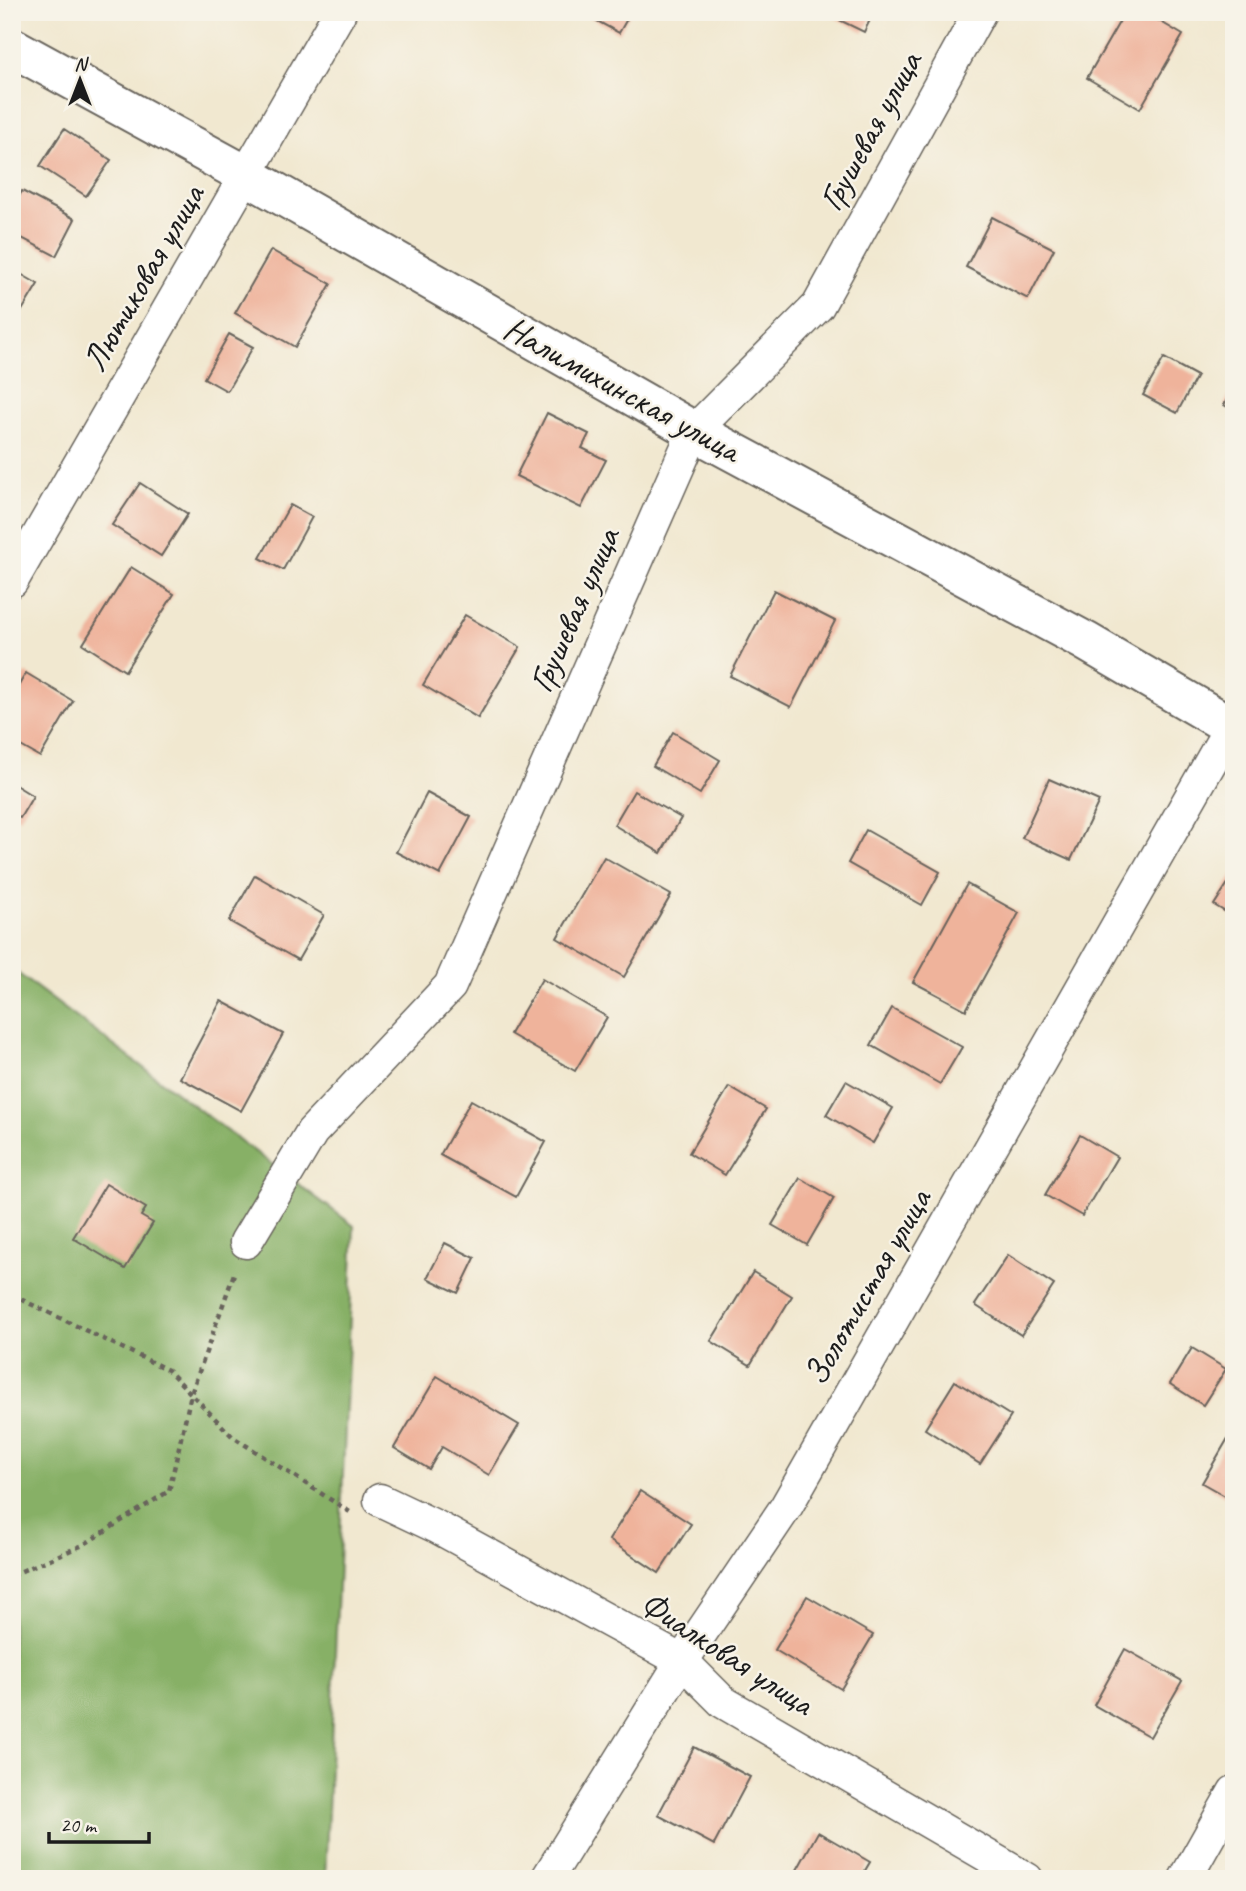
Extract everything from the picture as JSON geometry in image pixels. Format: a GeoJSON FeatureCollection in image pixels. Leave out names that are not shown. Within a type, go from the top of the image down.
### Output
{"type":"FeatureCollection","features":[{"type":"Feature","properties":{"kind":"street","name":"Лютиковая улица"},"geometry":{"type":"LineString","coordinates":[[12,581],[340,12]]}},
{"type":"Feature","properties":{"kind":"street","name":"Грушевая улица"},"geometry":{"type":"LineString","coordinates":[[246,1242],[312,1132],[450,986],[695,431],[818,306],[980,12]]}},
{"type":"Feature","properties":{"kind":"street","name":"Налимихинская улица"},"geometry":{"type":"LineString","coordinates":[[12,47],[246,175],[695,431],[1085,641],[1233,725]]}},
{"type":"Feature","properties":{"kind":"street","name":"Золотистая улица"},"geometry":{"type":"LineString","coordinates":[[547,1879],[682,1661],[786,1507],[1233,725]]}},
{"type":"Feature","properties":{"kind":"street","name":"Фиалковая улица"},"geometry":{"type":"LineString","coordinates":[[369,1509],[437,1527],[682,1661],[723,1702],[1027,1879]]}},
{"type":"Feature","properties":{"kind":"street"},"geometry":{"type":"LineString","coordinates":[[1185,1879],[1234,1793]]}},
{"type":"Feature","properties":{"kind":"path"},"geometry":{"type":"LineString","coordinates":[[12,1575],[83,1545],[169,1492],[191,1394],[246,1242]]}},
{"type":"Feature","properties":{"kind":"path"},"geometry":{"type":"LineString","coordinates":[[12,1295],[167,1370],[233,1437],[369,1509]]}},
{"type":"Feature","properties":{"kind":"green space"},"geometry":{"type":"Polygon","coordinates":[[[12,969],[354,1226],[325,1879],[12,1879],[12,969]]]}},
{"type":"Feature","properties":{"kind":"building"},"geometry":{"type":"Polygon","coordinates":[[[590,12],[631,12],[619,33],[588,16],[590,12]]]}},
{"type":"Feature","properties":{"kind":"building"},"geometry":{"type":"Polygon","coordinates":[[[823,12],[874,12],[864,32],[823,12]]]}},
{"type":"Feature","properties":{"kind":"building"},"geometry":{"type":"Polygon","coordinates":[[[1125,12],[1144,12],[1183,35],[1140,109],[1087,78],[1125,12]]]}},
{"type":"Feature","properties":{"kind":"building"},"geometry":{"type":"Polygon","coordinates":[[[64,129],[111,160],[86,196],[40,166],[64,129]]]}},
{"type":"Feature","properties":{"kind":"building"},"geometry":{"type":"Polygon","coordinates":[[[22,191],[75,219],[56,256],[12,233],[12,209],[22,191]]]}},
{"type":"Feature","properties":{"kind":"building"},"geometry":{"type":"Polygon","coordinates":[[[992,217],[1054,249],[1028,299],[966,267],[992,217]]]}},
{"type":"Feature","properties":{"kind":"building"},"geometry":{"type":"Polygon","coordinates":[[[271,250],[331,284],[295,347],[235,313],[271,250]]]}},
{"type":"Feature","properties":{"kind":"building"},"geometry":{"type":"Polygon","coordinates":[[[12,269],[38,284],[18,317],[12,314],[12,269]]]}},
{"type":"Feature","properties":{"kind":"building"},"geometry":{"type":"Polygon","coordinates":[[[229,334],[253,347],[227,391],[204,378],[229,334]]]}},
{"type":"Feature","properties":{"kind":"building"},"geometry":{"type":"Polygon","coordinates":[[[1164,358],[1197,376],[1177,413],[1143,395],[1164,358]]]}},
{"type":"Feature","properties":{"kind":"building"},"geometry":{"type":"Polygon","coordinates":[[[1234,387],[1234,411],[1224,405],[1234,387]]]}},
{"type":"Feature","properties":{"kind":"building"},"geometry":{"type":"Polygon","coordinates":[[[547,413],[589,434],[582,448],[606,460],[581,508],[516,476],[547,413]]]}},
{"type":"Feature","properties":{"kind":"building"},"geometry":{"type":"Polygon","coordinates":[[[140,483],[188,514],[161,556],[112,525],[140,483]]]}},
{"type":"Feature","properties":{"kind":"building"},"geometry":{"type":"Polygon","coordinates":[[[290,505],[312,517],[283,570],[260,558],[290,505]]]}},
{"type":"Feature","properties":{"kind":"building"},"geometry":{"type":"Polygon","coordinates":[[[131,567],[174,594],[125,671],[83,644],[131,567]]]}},
{"type":"Feature","properties":{"kind":"building"},"geometry":{"type":"Polygon","coordinates":[[[774,590],[835,621],[791,707],[730,676],[774,590]]]}},
{"type":"Feature","properties":{"kind":"building"},"geometry":{"type":"Polygon","coordinates":[[[465,615],[520,647],[478,718],[423,685],[465,615]]]}},
{"type":"Feature","properties":{"kind":"building"},"geometry":{"type":"Polygon","coordinates":[[[26,673],[73,701],[40,757],[12,741],[12,697],[26,673]]]}},
{"type":"Feature","properties":{"kind":"building"},"geometry":{"type":"Polygon","coordinates":[[[673,732],[720,760],[700,794],[653,766],[673,732]]]}},
{"type":"Feature","properties":{"kind":"building"},"geometry":{"type":"Polygon","coordinates":[[[1049,779],[1099,801],[1071,860],[1022,838],[1049,779]]]}},
{"type":"Feature","properties":{"kind":"building"},"geometry":{"type":"Polygon","coordinates":[[[12,783],[33,796],[20,818],[12,814],[12,783]]]}},
{"type":"Feature","properties":{"kind":"building"},"geometry":{"type":"Polygon","coordinates":[[[634,791],[681,818],[661,853],[614,825],[634,791]]]}},
{"type":"Feature","properties":{"kind":"building"},"geometry":{"type":"Polygon","coordinates":[[[427,793],[471,817],[440,875],[396,852],[427,793]]]}},
{"type":"Feature","properties":{"kind":"building"},"geometry":{"type":"Polygon","coordinates":[[[866,830],[940,872],[922,905],[848,863],[866,830]]]}},
{"type":"Feature","properties":{"kind":"building"},"geometry":{"type":"Polygon","coordinates":[[[604,857],[671,895],[624,977],[557,938],[604,857]]]}},
{"type":"Feature","properties":{"kind":"building"},"geometry":{"type":"Polygon","coordinates":[[[1234,874],[1234,917],[1214,905],[1234,874]]]}},
{"type":"Feature","properties":{"kind":"building"},"geometry":{"type":"Polygon","coordinates":[[[255,875],[324,915],[298,960],[229,921],[255,875]]]}},
{"type":"Feature","properties":{"kind":"building"},"geometry":{"type":"Polygon","coordinates":[[[967,884],[1019,913],[966,1010],[913,982],[967,884]]]}},
{"type":"Feature","properties":{"kind":"building"},"geometry":{"type":"Polygon","coordinates":[[[542,979],[607,1017],[575,1071],[510,1034],[542,979]]]}},
{"type":"Feature","properties":{"kind":"building"},"geometry":{"type":"Polygon","coordinates":[[[221,1001],[283,1034],[241,1111],[180,1078],[221,1001]]]}},
{"type":"Feature","properties":{"kind":"building"},"geometry":{"type":"Polygon","coordinates":[[[892,1008],[962,1047],[940,1084],[871,1045],[892,1008]]]}},
{"type":"Feature","properties":{"kind":"building"},"geometry":{"type":"Polygon","coordinates":[[[846,1081],[893,1108],[873,1143],[826,1115],[846,1081]]]}},
{"type":"Feature","properties":{"kind":"building"},"geometry":{"type":"Polygon","coordinates":[[[729,1087],[766,1109],[725,1175],[689,1153],[729,1087]]]}},
{"type":"Feature","properties":{"kind":"building"},"geometry":{"type":"Polygon","coordinates":[[[471,1100],[546,1142],[516,1197],[440,1155],[471,1100]]]}},
{"type":"Feature","properties":{"kind":"building"},"geometry":{"type":"Polygon","coordinates":[[[1080,1135],[1117,1157],[1082,1216],[1045,1195],[1080,1135]]]}},
{"type":"Feature","properties":{"kind":"building"},"geometry":{"type":"Polygon","coordinates":[[[800,1178],[834,1198],[807,1245],[772,1225],[800,1178]]]}},
{"type":"Feature","properties":{"kind":"building"},"geometry":{"type":"Polygon","coordinates":[[[106,1184],[146,1208],[141,1216],[153,1223],[125,1269],[73,1238],[106,1184]]]}},
{"type":"Feature","properties":{"kind":"building"},"geometry":{"type":"Polygon","coordinates":[[[445,1243],[475,1258],[458,1293],[427,1278],[445,1243]]]}},
{"type":"Feature","properties":{"kind":"building"},"geometry":{"type":"Polygon","coordinates":[[[1008,1255],[1054,1285],[1021,1335],[975,1305],[1008,1255]]]}},
{"type":"Feature","properties":{"kind":"building"},"geometry":{"type":"Polygon","coordinates":[[[753,1272],[792,1296],[750,1365],[711,1341],[753,1272]]]}},
{"type":"Feature","properties":{"kind":"building"},"geometry":{"type":"Polygon","coordinates":[[[1192,1348],[1226,1369],[1203,1405],[1170,1384],[1192,1348]]]}},
{"type":"Feature","properties":{"kind":"building"},"geometry":{"type":"Polygon","coordinates":[[[437,1376],[519,1425],[489,1475],[442,1447],[429,1469],[394,1448],[437,1376]]]}},
{"type":"Feature","properties":{"kind":"building"},"geometry":{"type":"Polygon","coordinates":[[[955,1381],[1011,1416],[980,1464],[925,1429],[955,1381]]]}},
{"type":"Feature","properties":{"kind":"building"},"geometry":{"type":"Polygon","coordinates":[[[1234,1428],[1234,1501],[1202,1483],[1234,1428]]]}},
{"type":"Feature","properties":{"kind":"building"},"geometry":{"type":"Polygon","coordinates":[[[640,1491],[691,1524],[659,1573],[609,1540],[640,1491]]]}},
{"type":"Feature","properties":{"kind":"building"},"geometry":{"type":"Polygon","coordinates":[[[807,1596],[873,1635],[841,1689],[775,1650],[807,1596]]]}},
{"type":"Feature","properties":{"kind":"building"},"geometry":{"type":"Polygon","coordinates":[[[1125,1649],[1182,1681],[1150,1737],[1094,1705],[1125,1649]]]}},
{"type":"Feature","properties":{"kind":"building"},"geometry":{"type":"Polygon","coordinates":[[[694,1747],[750,1777],[714,1845],[658,1815],[694,1747]]]}},
{"type":"Feature","properties":{"kind":"building"},"geometry":{"type":"Polygon","coordinates":[[[818,1832],[870,1862],[860,1879],[792,1879],[818,1832]]]}}]}
